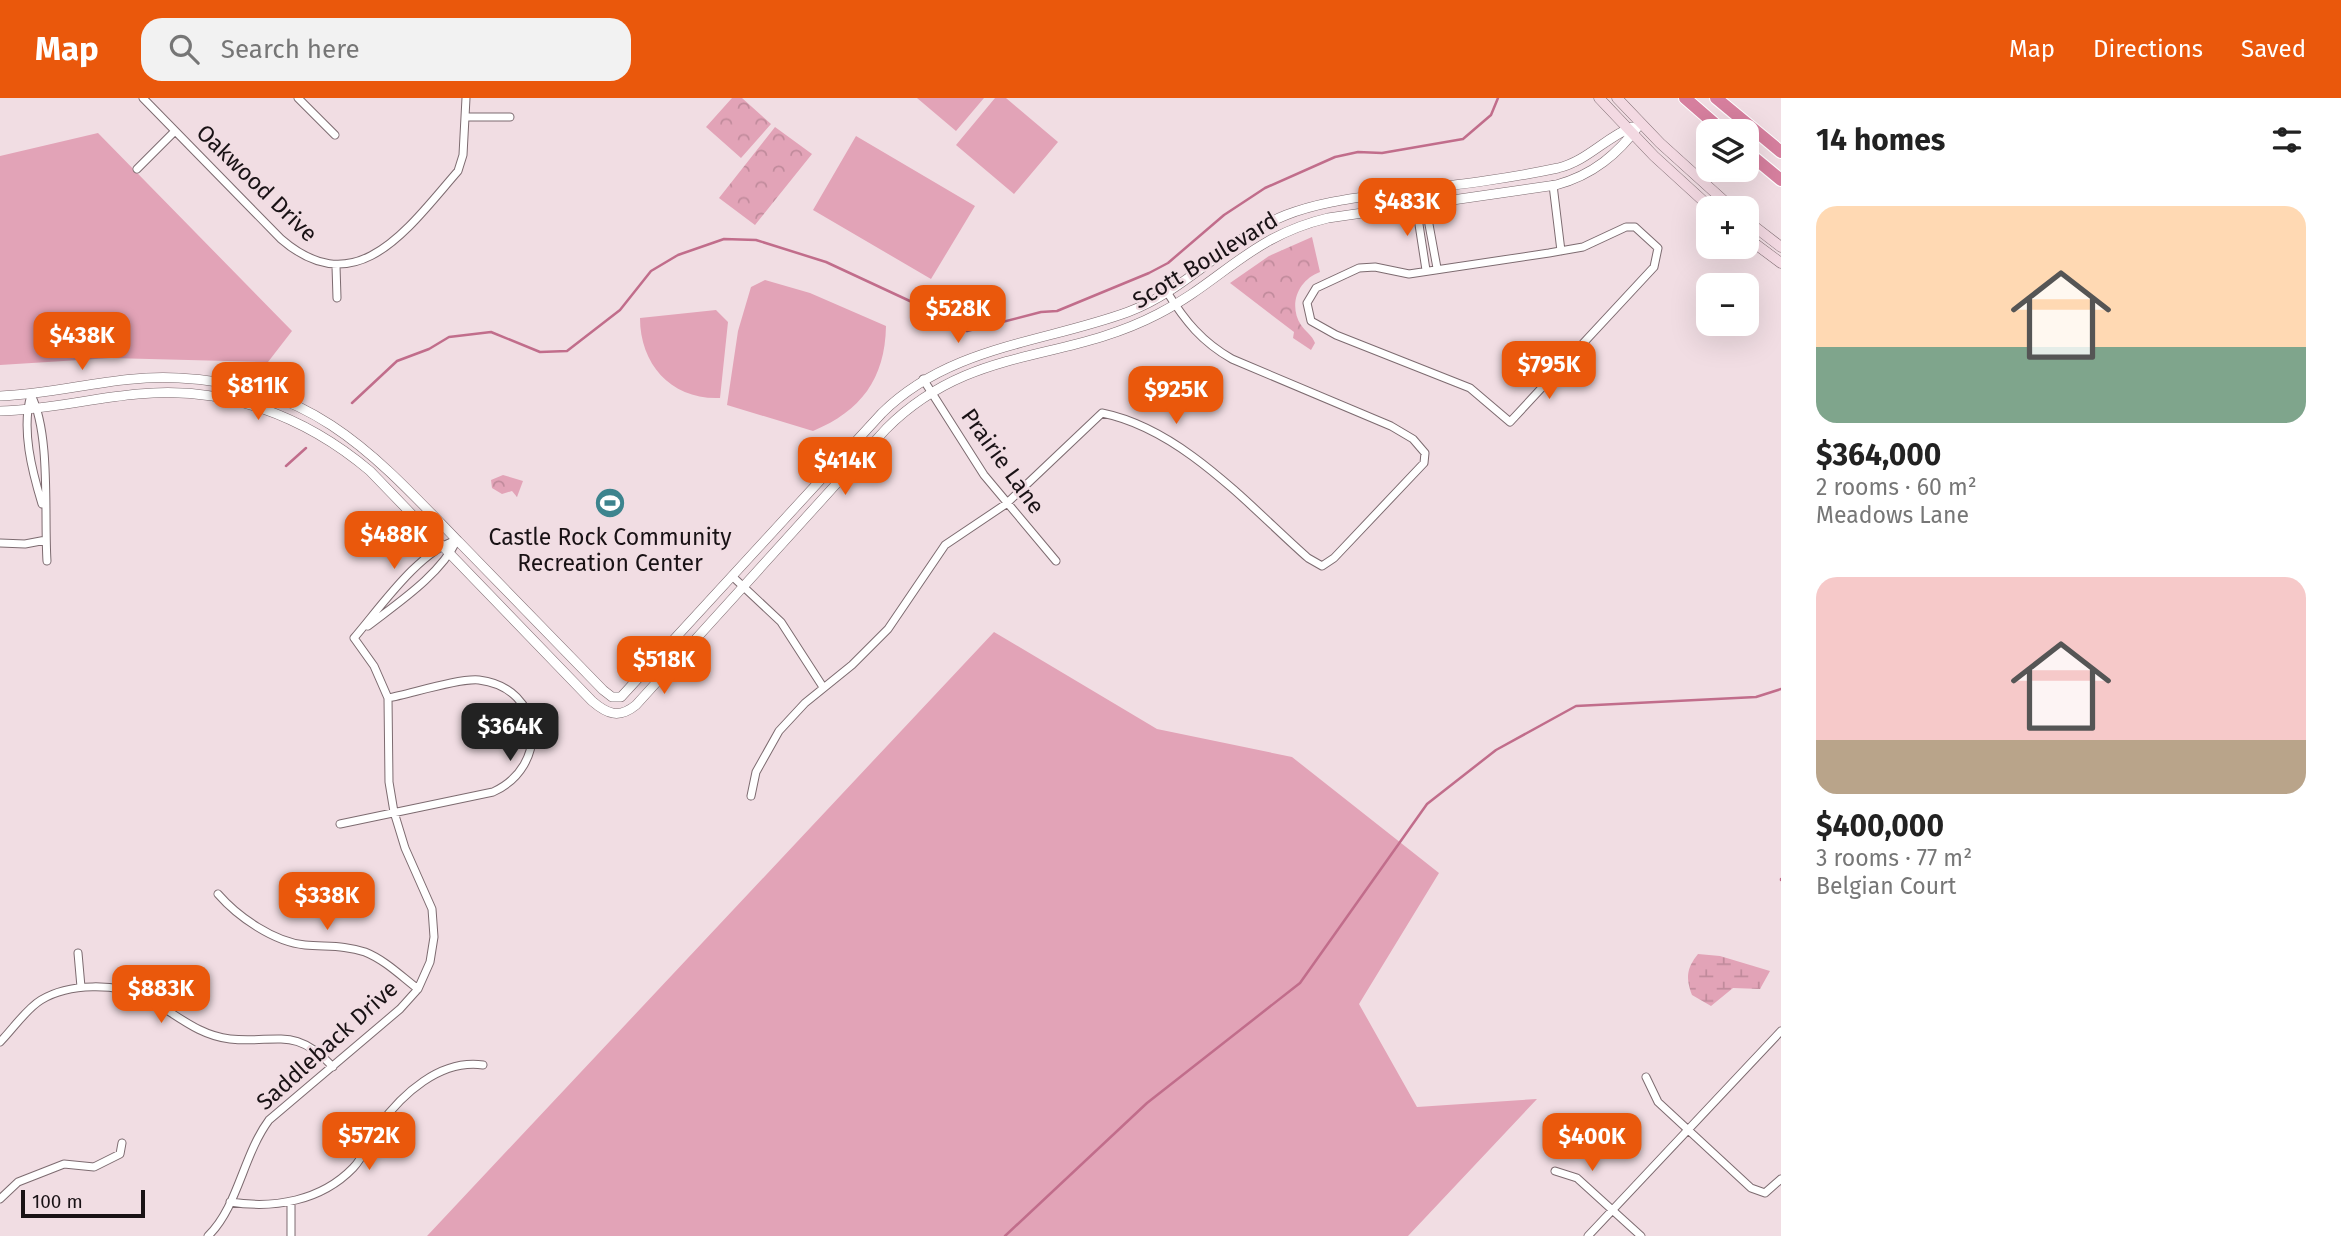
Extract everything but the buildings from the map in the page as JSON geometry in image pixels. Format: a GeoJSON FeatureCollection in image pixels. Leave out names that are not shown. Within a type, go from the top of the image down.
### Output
{"type":"FeatureCollection","features":[{"type":"Feature","properties":{"kind":"highway"},"geometry":{"type":"LineString","coordinates":[[1685,98],[1709,119]]}},
{"type":"Feature","properties":{"kind":"highway"},"geometry":{"type":"LineString","coordinates":[[1716,98],[1781,152]]}},
{"type":"Feature","properties":{"kind":"highway"},"geometry":{"type":"LineString","coordinates":[[1759,162],[1781,180]]}},
{"type":"Feature","properties":{"kind":"main road"},"geometry":{"type":"LineString","coordinates":[[1599,98],[1630,132],[1698,196]]}},
{"type":"Feature","properties":{"kind":"main road"},"geometry":{"type":"LineString","coordinates":[[1617,98],[1640,124],[1719,196]]}},
{"type":"Feature","properties":{"kind":"main road"},"geometry":{"type":"LineString","coordinates":[[1759,230],[1781,247]]}},
{"type":"Feature","properties":{"kind":"main road"},"geometry":{"type":"LineString","coordinates":[[1759,247],[1781,263]]}},
{"type":"Feature","properties":{"kind":"street","name":"Oakwood Drive"},"geometry":{"type":"LineString","coordinates":[[143,98],[300,256],[336,266],[364,261],[385,249],[458,171],[463,155],[466,98]]}},
{"type":"Feature","properties":{"kind":"street"},"geometry":{"type":"LineString","coordinates":[[298,98],[335,135]]}},
{"type":"Feature","properties":{"kind":"street"},"geometry":{"type":"LineString","coordinates":[[466,117],[510,117]]}},
{"type":"Feature","properties":{"kind":"street","name":"Scott Boulevard"},"geometry":{"type":"LineString","coordinates":[[450,554],[592,701],[606,712],[617,714],[636,705],[886,429],[931,391],[982,368],[1135,325],[1175,304],[1250,249],[1290,230],[1328,218],[1421,207],[1553,185],[1580,177],[1599,166],[1640,124]]}},
{"type":"Feature","properties":{"kind":"street"},"geometry":{"type":"LineString","coordinates":[[137,169],[175,131]]}},
{"type":"Feature","properties":{"kind":"street","name":"Scott Boulevard"},"geometry":{"type":"LineString","coordinates":[[457,540],[603,690],[616,698],[628,692],[881,413],[923,379],[958,361],[1007,345],[1112,318],[1145,305],[1237,241],[1285,215],[1338,201],[1569,165],[1630,132]]}},
{"type":"Feature","properties":{"kind":"street"},"geometry":{"type":"LineString","coordinates":[[1553,185],[1561,251]]}},
{"type":"Feature","properties":{"kind":"street"},"geometry":{"type":"LineString","coordinates":[[1418,190],[1437,268]]}},
{"type":"Feature","properties":{"kind":"street"},"geometry":{"type":"LineString","coordinates":[[1421,207],[1418,218],[1426,270]]}},
{"type":"Feature","properties":{"kind":"street"},"geometry":{"type":"LineString","coordinates":[[1626,227],[1635,227],[1658,248],[1659,256],[1654,267],[1510,422],[1470,388],[1336,335],[1311,321],[1307,303],[1316,288],[1359,268],[1375,267],[1409,274],[1561,251],[1583,247],[1626,227]]}},
{"type":"Feature","properties":{"kind":"street"},"geometry":{"type":"LineString","coordinates":[[336,266],[337,298]]}},
{"type":"Feature","properties":{"kind":"street"},"geometry":{"type":"LineString","coordinates":[[751,796],[756,772],[779,731],[888,629],[945,545],[1006,504],[1102,413],[1138,422],[1170,439],[1308,558],[1322,566],[1334,558],[1424,463],[1425,453],[1413,439],[1391,426],[1232,359],[1209,346],[1193,330],[1167,292]]}},
{"type":"Feature","properties":{"kind":"street"},"geometry":{"type":"LineString","coordinates":[[0,396],[31,395],[160,377],[216,382],[277,397],[313,413],[363,447],[457,540]]}},
{"type":"Feature","properties":{"kind":"street","name":"Prairie Lane"},"geometry":{"type":"LineString","coordinates":[[923,379],[984,475],[1056,561]]}},
{"type":"Feature","properties":{"kind":"street"},"geometry":{"type":"LineString","coordinates":[[0,411],[38,409],[156,392],[212,396],[264,408],[314,430],[344,450],[383,483],[450,554]]}},
{"type":"Feature","properties":{"kind":"street"},"geometry":{"type":"LineString","coordinates":[[31,395],[38,409],[44,468],[43,508],[47,561]]}},
{"type":"Feature","properties":{"kind":"street"},"geometry":{"type":"LineString","coordinates":[[31,395],[26,410],[32,466],[43,508]]}},
{"type":"Feature","properties":{"kind":"street"},"geometry":{"type":"LineString","coordinates":[[0,543],[25,544],[46,540]]}},
{"type":"Feature","properties":{"kind":"street"},"geometry":{"type":"LineString","coordinates":[[354,638],[401,583],[441,544],[457,540]]}},
{"type":"Feature","properties":{"kind":"street"},"geometry":{"type":"LineString","coordinates":[[354,638],[409,594],[450,554],[457,540]]}},
{"type":"Feature","properties":{"kind":"street"},"geometry":{"type":"LineString","coordinates":[[733,576],[781,621],[823,687]]}},
{"type":"Feature","properties":{"kind":"street","name":"Saddleback Drive"},"geometry":{"type":"LineString","coordinates":[[208,1236],[230,1202],[254,1140],[269,1120],[333,1067],[418,989],[426,975],[432,950],[432,909],[405,848],[394,812],[389,782],[388,698],[374,666],[354,638]]}},
{"type":"Feature","properties":{"kind":"street"},"geometry":{"type":"LineString","coordinates":[[340,824],[494,792],[508,785],[523,769],[532,750],[532,725],[525,706],[511,693],[477,680],[388,698]]}},
{"type":"Feature","properties":{"kind":"street"},"geometry":{"type":"LineString","coordinates":[[218,894],[235,914],[283,938],[302,945],[346,947],[366,952],[418,989]]}},
{"type":"Feature","properties":{"kind":"street"},"geometry":{"type":"LineString","coordinates":[[78,953],[81,987]]}},
{"type":"Feature","properties":{"kind":"street"},"geometry":{"type":"LineString","coordinates":[[0,1042],[41,1000],[81,987],[118,989],[144,996],[194,1029],[230,1039],[281,1037],[323,1055],[333,1067]]}},
{"type":"Feature","properties":{"kind":"street"},"geometry":{"type":"LineString","coordinates":[[1588,1236],[1781,1031]]}},
{"type":"Feature","properties":{"kind":"street"},"geometry":{"type":"LineString","coordinates":[[230,1202],[268,1206],[291,1202],[328,1188],[344,1177],[367,1150],[377,1129],[420,1084],[456,1065],[483,1065]]}},
{"type":"Feature","properties":{"kind":"street"},"geometry":{"type":"LineString","coordinates":[[1646,1077],[1653,1096],[1754,1190],[1768,1192],[1781,1180]]}},
{"type":"Feature","properties":{"kind":"street"},"geometry":{"type":"LineString","coordinates":[[0,1199],[18,1182],[64,1164],[93,1167],[120,1154],[122,1143]]}},
{"type":"Feature","properties":{"kind":"street"},"geometry":{"type":"LineString","coordinates":[[1555,1171],[1577,1178],[1641,1236]]}},
{"type":"Feature","properties":{"kind":"street"},"geometry":{"type":"LineString","coordinates":[[291,1202],[291,1236]]}},
{"type":"Feature","properties":{"kind":"green space"},"geometry":{"type":"Polygon","coordinates":[[[732,98],[742,98],[771,124],[741,158],[706,127],[732,98]]]}},
{"type":"Feature","properties":{"kind":"green space"},"geometry":{"type":"Polygon","coordinates":[[[917,98],[984,98],[956,131],[917,98]]]}},
{"type":"Feature","properties":{"kind":"green space"},"geometry":{"type":"Polygon","coordinates":[[[995,98],[1006,98],[1058,142],[1014,194],[956,145],[995,98]]]}},
{"type":"Feature","properties":{"kind":"green space"},"geometry":{"type":"Polygon","coordinates":[[[775,127],[812,154],[755,225],[719,198],[775,127]]]}},
{"type":"Feature","properties":{"kind":"green space"},"geometry":{"type":"Polygon","coordinates":[[[98,133],[292,331],[268,362],[111,358],[0,365],[0,156],[98,133]]]}},
{"type":"Feature","properties":{"kind":"green space"},"geometry":{"type":"Polygon","coordinates":[[[856,136],[975,206],[931,279],[813,210],[856,136]]]}},
{"type":"Feature","properties":{"kind":"green space"},"geometry":{"type":"Polygon","coordinates":[[[1312,237],[1320,272],[1301,287],[1295,302],[1297,317],[1315,343],[1311,350],[1293,338],[1294,332],[1230,283],[1269,256],[1312,237]]]}},
{"type":"Feature","properties":{"kind":"green space"},"geometry":{"type":"Polygon","coordinates":[[[765,280],[810,293],[886,326],[881,362],[867,391],[845,414],[813,431],[727,405],[738,331],[751,287],[765,280]]]}},
{"type":"Feature","properties":{"kind":"green space"},"geometry":{"type":"Polygon","coordinates":[[[716,310],[728,322],[720,398],[687,393],[662,376],[646,351],[640,318],[716,310]]]}},
{"type":"Feature","properties":{"kind":"green space"},"geometry":{"type":"Polygon","coordinates":[[[503,475],[523,481],[517,497],[512,491],[502,494],[492,488],[491,480],[503,475]]]}},
{"type":"Feature","properties":{"kind":"green space"},"geometry":{"type":"Polygon","coordinates":[[[994,632],[1157,729],[1292,757],[1439,873],[1359,1004],[1417,1107],[1537,1099],[1408,1236],[427,1236],[994,632]]]}},
{"type":"Feature","properties":{"kind":"green space"},"geometry":{"type":"Polygon","coordinates":[[[1698,954],[1720,956],[1770,971],[1760,989],[1733,988],[1711,1006],[1692,995],[1690,989],[1689,969],[1698,954]]]}},
{"type":"Feature","properties":{"kind":"waterway"},"geometry":{"type":"LineString","coordinates":[[954,326],[967,331],[1041,312],[1057,311],[1149,273],[1168,263],[1224,215],[1265,188],[1335,157],[1358,152],[1382,153],[1463,139],[1491,115],[1498,98]]}},
{"type":"Feature","properties":{"kind":"waterway"},"geometry":{"type":"LineString","coordinates":[[352,403],[397,361],[429,349],[449,337],[491,332],[540,352],[567,351],[620,310],[651,271],[678,255],[724,239],[756,240],[826,262],[927,309]]}},
{"type":"Feature","properties":{"kind":"waterway"},"geometry":{"type":"LineString","coordinates":[[286,466],[306,448]]}},
{"type":"Feature","properties":{"kind":"waterway"},"geometry":{"type":"LineString","coordinates":[[1005,1236],[1147,1103],[1300,983],[1427,804],[1496,750],[1576,706],[1756,697],[1781,689]]}},
{"type":"Feature","properties":{"kind":"place","name":"Castle Rock Community Recreation Center"},"geometry":{"type":"Point","coordinates":[610,503]}}]}
